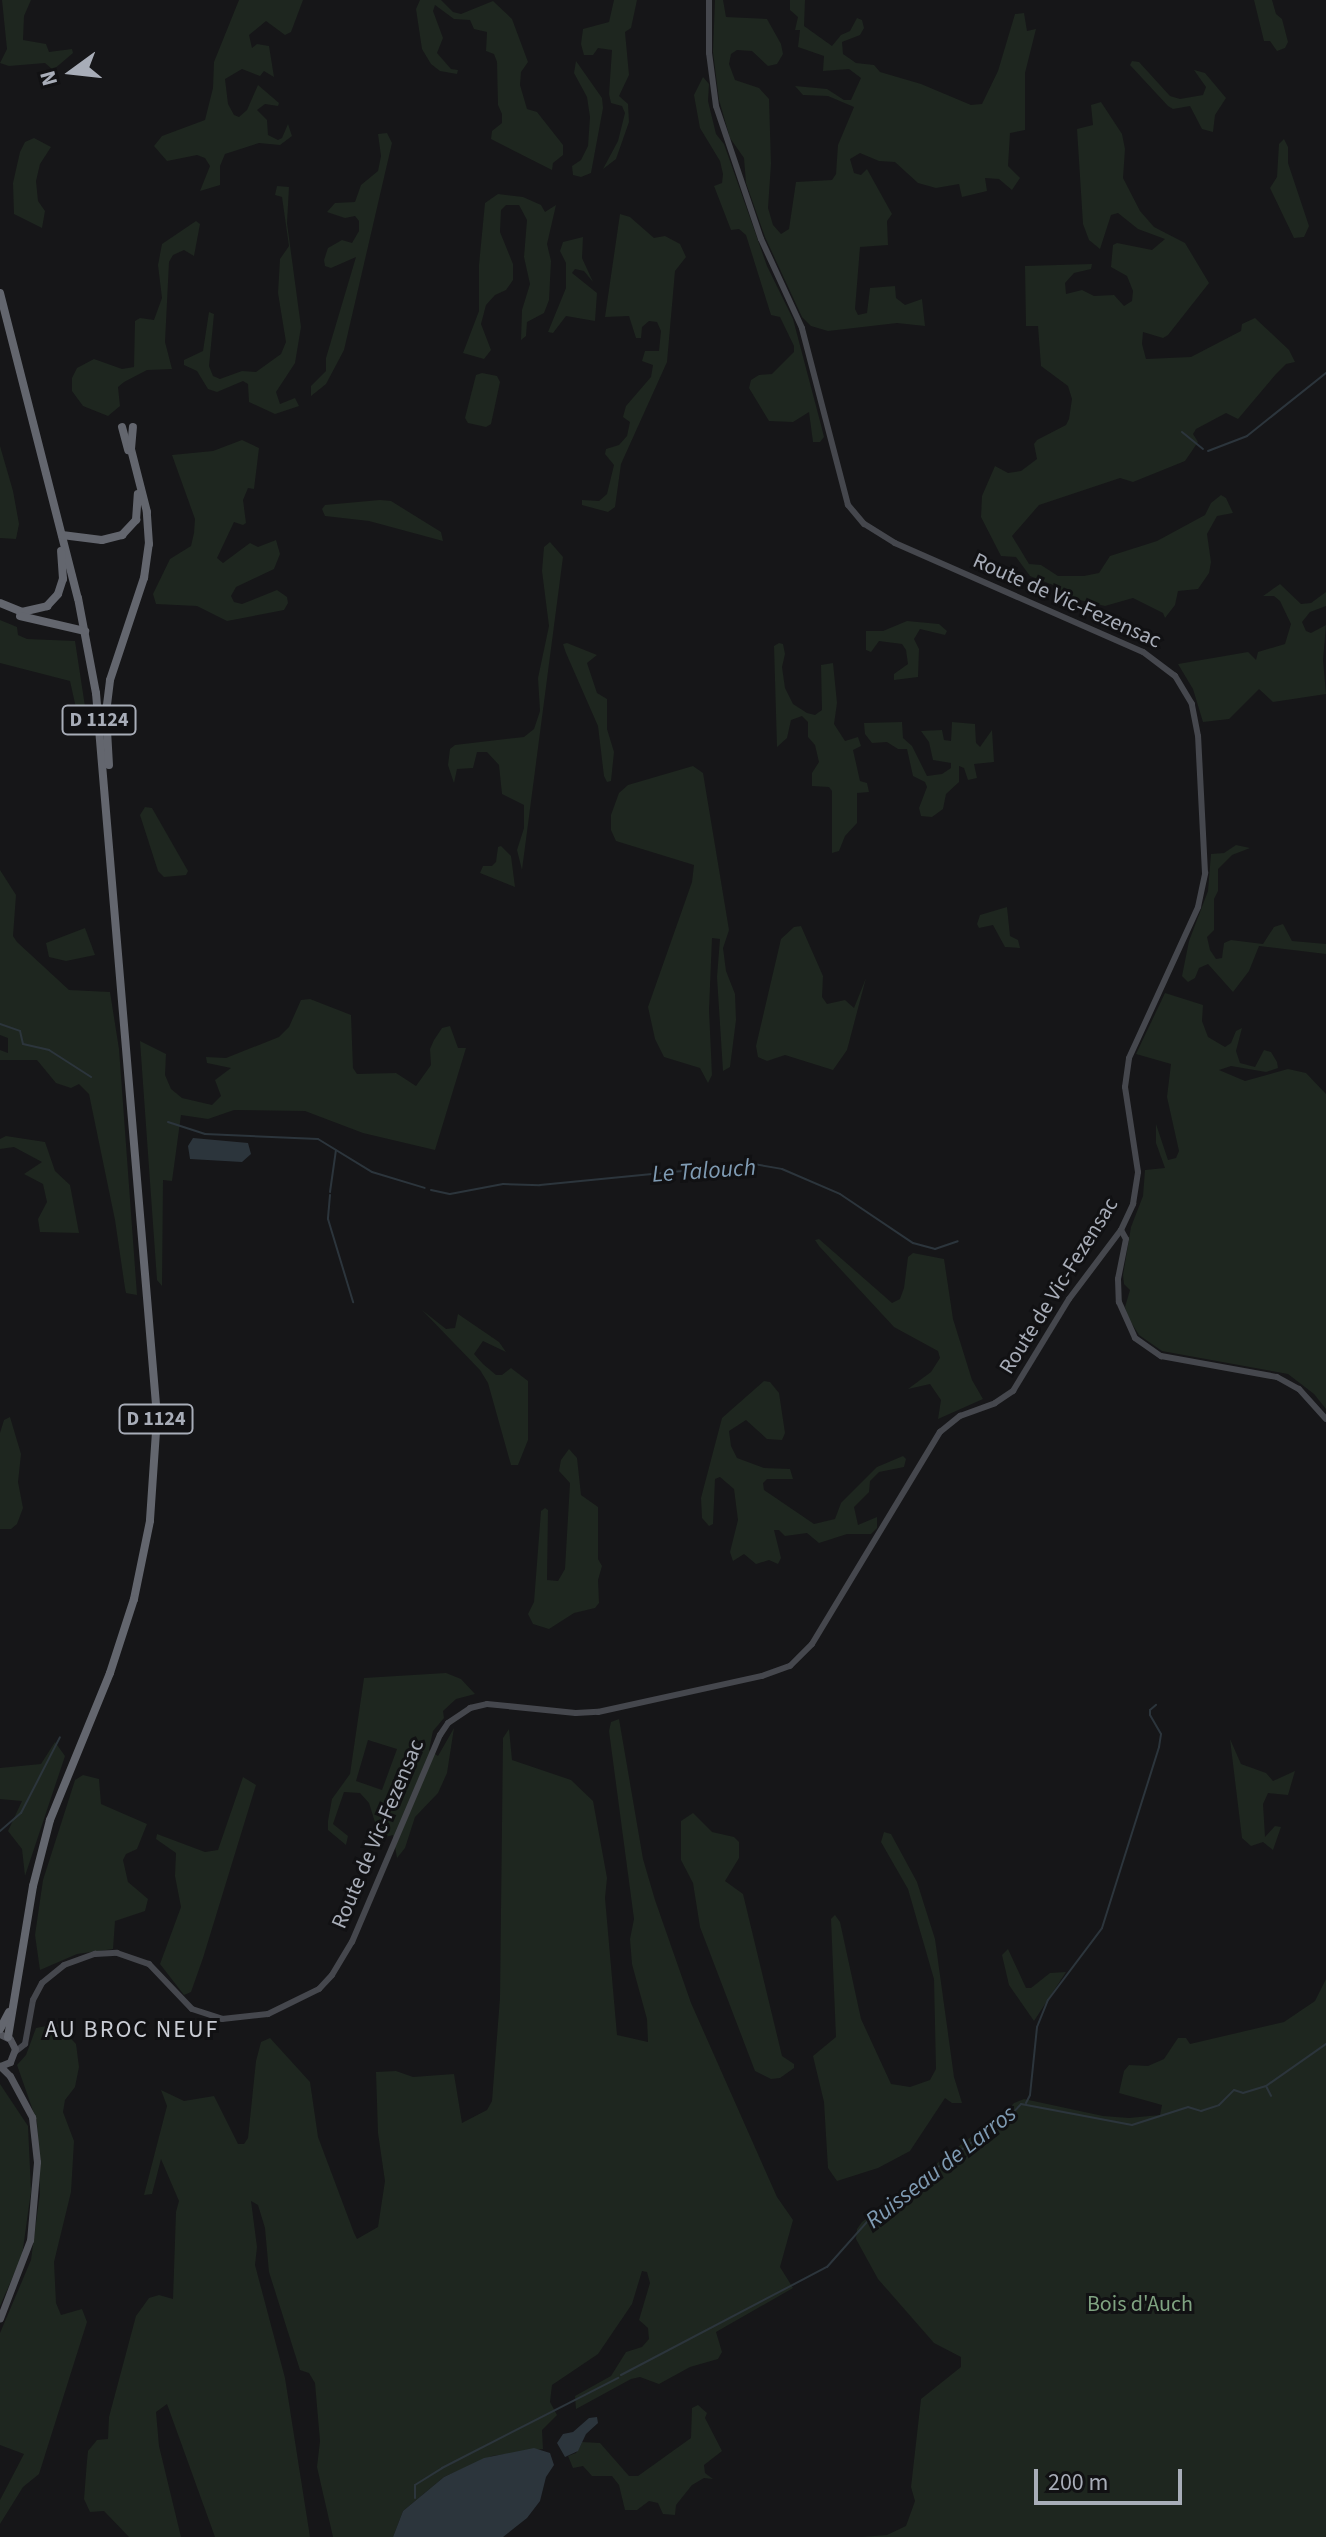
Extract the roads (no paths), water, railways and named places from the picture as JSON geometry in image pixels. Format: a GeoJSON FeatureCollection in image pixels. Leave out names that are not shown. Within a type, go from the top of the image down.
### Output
{"type":"FeatureCollection","features":[{"type":"Feature","properties":{"kind":"highway","name":"D 1124"},"geometry":{"type":"LineString","coordinates":[[0,293],[85,631],[100,729],[154,1376],[155,1465],[150,1521],[134,1599],[110,1673],[50,1820],[33,1886],[5,2036]]}},
{"type":"Feature","properties":{"kind":"highway"},"geometry":{"type":"LineString","coordinates":[[61,531],[71,539],[109,539],[128,530],[136,520],[139,496],[122,427]]}},
{"type":"Feature","properties":{"kind":"highway"},"geometry":{"type":"LineString","coordinates":[[107,810],[110,798],[107,696],[144,578],[149,544],[147,512],[131,449],[133,427]]}},
{"type":"Feature","properties":{"kind":"highway"},"geometry":{"type":"LineString","coordinates":[[0,606],[32,611],[47,606],[58,594],[63,561],[61,531]]}},
{"type":"Feature","properties":{"kind":"highway"},"geometry":{"type":"LineString","coordinates":[[0,606],[85,631]]}},
{"type":"Feature","properties":{"kind":"main road","name":"Route de Vic-Fezensac"},"geometry":{"type":"LineString","coordinates":[[27,2039],[32,2006],[40,1986],[50,1975],[78,1958],[117,1953],[156,1968],[184,2002],[206,2016],[244,2019],[268,2014],[301,2000],[326,1982],[352,1942],[440,1735],[459,1714],[487,1704],[576,1713],[598,1712],[762,1676],[790,1666],[812,1644],[940,1432],[960,1416],[995,1403],[1013,1391],[1076,1289],[1121,1230],[1133,1204],[1137,1181],[1125,1087],[1129,1058],[1198,907],[1205,873],[1198,736],[1192,704],[1175,676],[1143,652],[877,534],[848,505],[802,328],[761,239],[716,106],[710,73],[709,0]]}},
{"type":"Feature","properties":{"kind":"main road"},"geometry":{"type":"LineString","coordinates":[[1121,1230],[1126,1239],[1118,1279],[1119,1302],[1135,1338],[1161,1356],[1277,1377],[1299,1389],[1326,1419]]}},
{"type":"Feature","properties":{"kind":"main road"},"geometry":{"type":"LineString","coordinates":[[0,2318],[28,2250],[37,2193],[33,2123],[21,2094],[5,2036],[27,2039]]}},
{"type":"Feature","properties":{"kind":"main road"},"geometry":{"type":"LineString","coordinates":[[21,2094],[0,2066],[27,2039]]}},
{"type":"Feature","properties":{"kind":"waterway"},"geometry":{"type":"LineString","coordinates":[[1208,451],[1247,436],[1326,373]]}},
{"type":"Feature","properties":{"kind":"waterway"},"geometry":{"type":"LineString","coordinates":[[1182,432],[1203,449]]}},
{"type":"Feature","properties":{"kind":"waterway","name":"Le Talouch"},"geometry":{"type":"LineString","coordinates":[[0,1024],[20,1031],[23,1044],[49,1050],[91,1077]]}},
{"type":"Feature","properties":{"kind":"waterway","name":"Le Talouch"},"geometry":{"type":"LineString","coordinates":[[168,1122],[205,1134],[318,1139],[372,1172],[425,1188]]}},
{"type":"Feature","properties":{"kind":"waterway"},"geometry":{"type":"LineString","coordinates":[[330,1192],[336,1150]]}},
{"type":"Feature","properties":{"kind":"waterway","name":"Le Talouch"},"geometry":{"type":"LineString","coordinates":[[431,1190],[450,1194],[503,1184],[540,1185],[754,1164],[782,1169],[840,1194],[913,1243],[935,1249],[958,1241]]}},
{"type":"Feature","properties":{"kind":"waterway"},"geometry":{"type":"LineString","coordinates":[[330,1195],[328,1219],[353,1302]]}},
{"type":"Feature","properties":{"kind":"waterway"},"geometry":{"type":"LineString","coordinates":[[1026,2103],[1030,2095],[1037,2027],[1048,2000],[1102,1928],[1159,1747],[1161,1734],[1150,1715],[1150,1710],[1156,1705]]}},
{"type":"Feature","properties":{"kind":"waterway"},"geometry":{"type":"LineString","coordinates":[[0,1831],[21,1813],[60,1737]]}},
{"type":"Feature","properties":{"kind":"waterway","name":"Ruisseau de Larros"},"geometry":{"type":"LineString","coordinates":[[621,2375],[827,2267],[874,2214],[976,2139],[996,2131],[1021,2104],[1132,2125],[1188,2107],[1201,2111],[1219,2105],[1234,2090],[1243,2093],[1266,2086],[1326,2044]]}},
{"type":"Feature","properties":{"kind":"waterway"},"geometry":{"type":"LineString","coordinates":[[1266,2086],[1271,2096]]}},
{"type":"Feature","properties":{"kind":"waterway","name":"Ruisseau de Larros"},"geometry":{"type":"LineString","coordinates":[[415,2498],[415,2485],[442,2468],[618,2378]]}},
{"type":"Feature","properties":{"kind":"district","name":"AU BROC NEUF"},"geometry":{"type":"Point","coordinates":[132,2030]}},
{"type":"Feature","properties":{"kind":"park label","name":"Bois d'Auch"},"geometry":{"type":"Point","coordinates":[1140,2305]}}]}
